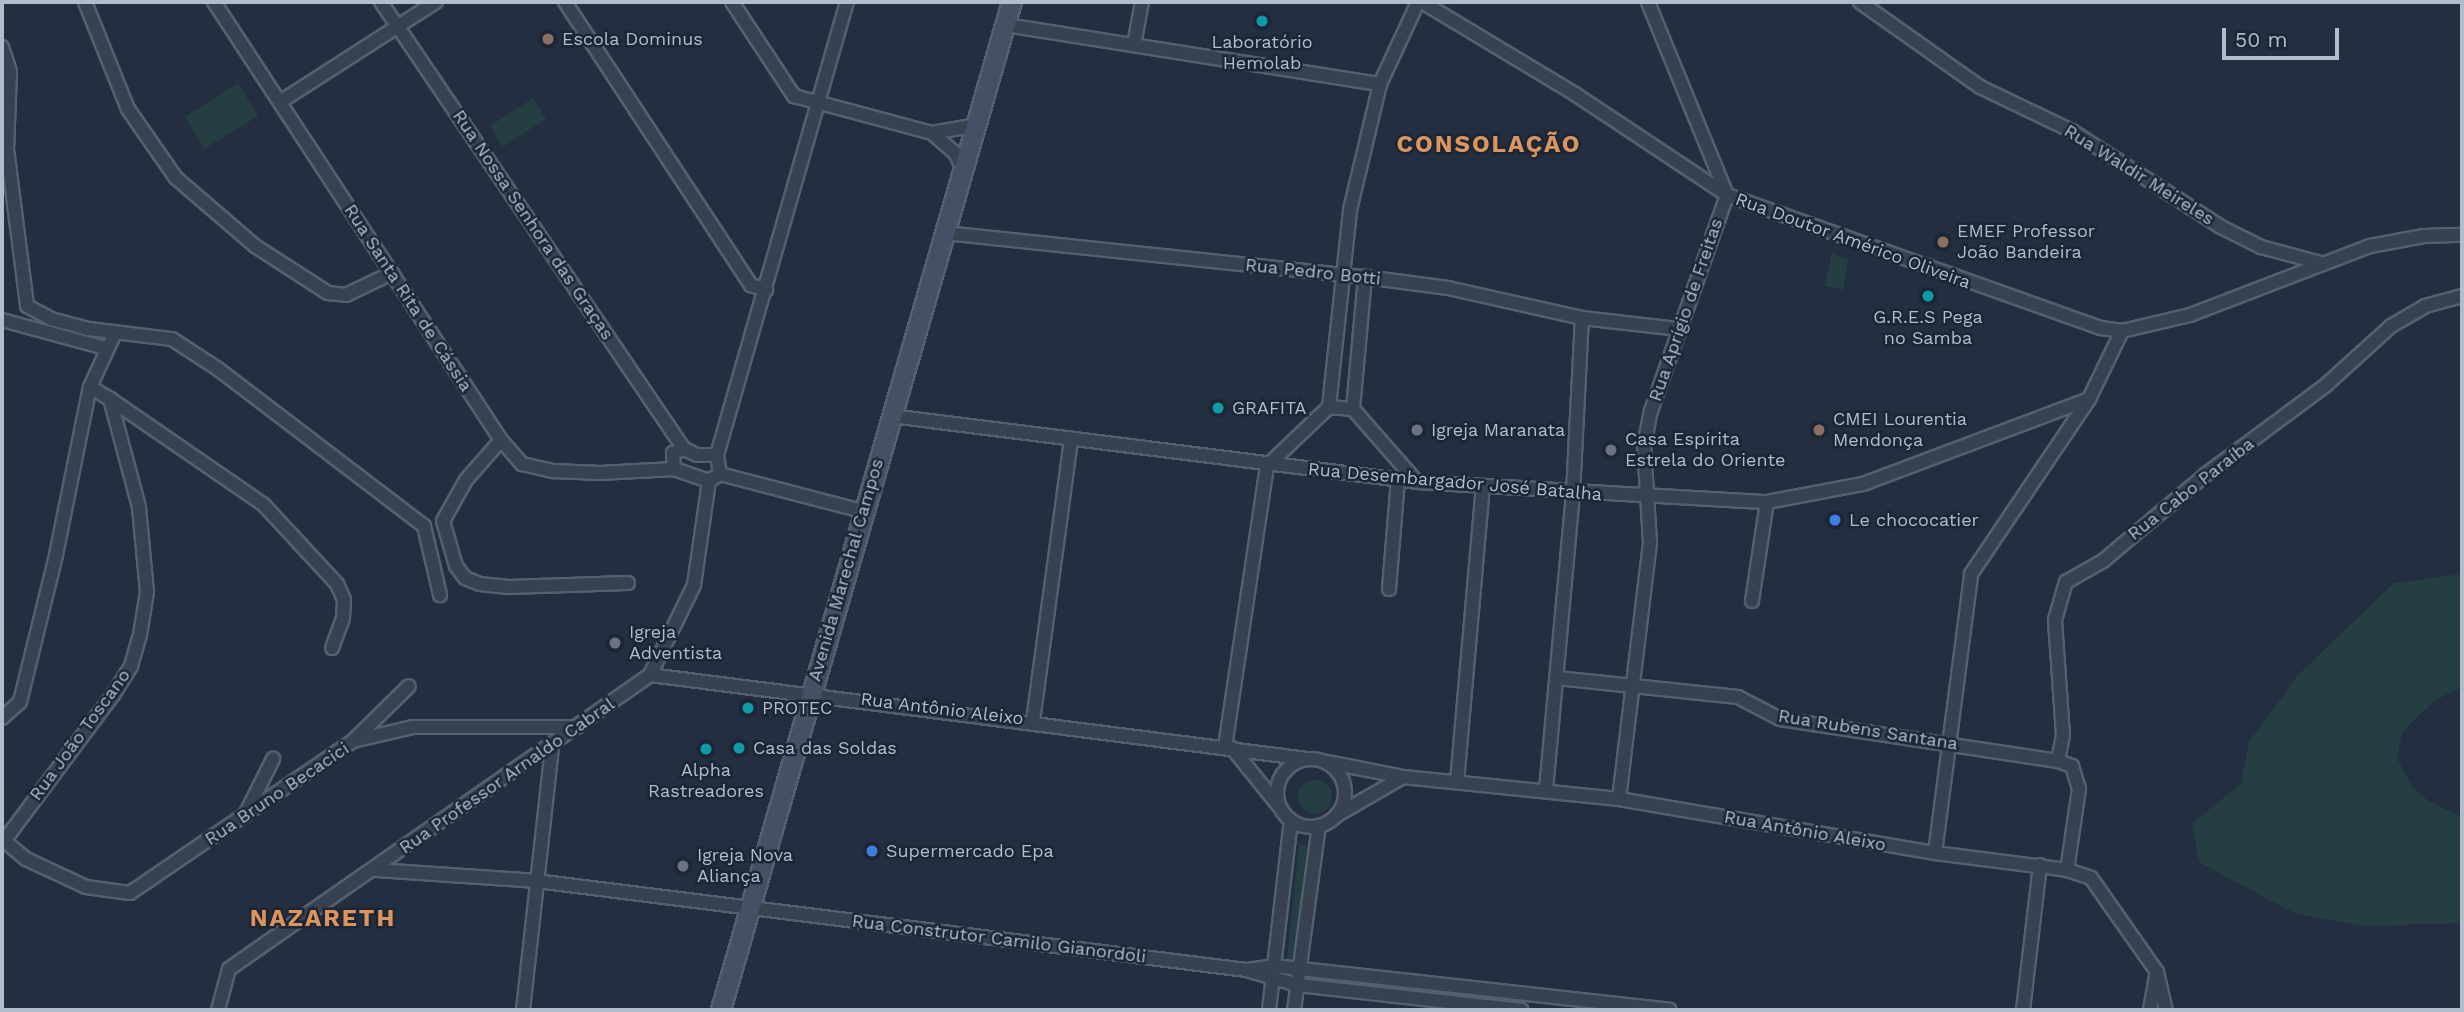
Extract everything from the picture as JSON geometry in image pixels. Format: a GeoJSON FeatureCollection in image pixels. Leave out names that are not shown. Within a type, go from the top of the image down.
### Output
{"type":"FeatureCollection","features":[{"type":"Feature","properties":{"kind":"street"},"geometry":{"type":"LineString","coordinates":[[85,2],[128,109],[176,178],[255,246],[328,293],[346,295],[392,273]]}},
{"type":"Feature","properties":{"kind":"street","name":"Rua Santa Rita de Cássia"},"geometry":{"type":"LineString","coordinates":[[214,2],[501,440],[522,464],[553,471],[674,469],[714,477]]}},
{"type":"Feature","properties":{"kind":"street","name":"Rua Nossa Senhora das Graças"},"geometry":{"type":"LineString","coordinates":[[381,2],[684,449]]}},
{"type":"Feature","properties":{"kind":"street"},"geometry":{"type":"LineString","coordinates":[[279,102],[436,2]]}},
{"type":"Feature","properties":{"kind":"street"},"geometry":{"type":"LineString","coordinates":[[565,2],[751,285],[766,290]]}},
{"type":"Feature","properties":{"kind":"street"},"geometry":{"type":"LineString","coordinates":[[732,2],[794,96],[932,133],[977,125]]}},
{"type":"Feature","properties":{"kind":"street"},"geometry":{"type":"LineString","coordinates":[[674,469],[673,453],[684,449],[697,455],[717,455],[847,2]]}},
{"type":"Feature","properties":{"kind":"street","name":"Avenida Marechal Campos"},"geometry":{"type":"LineString","coordinates":[[721,1010],[862,511],[1012,2]]}},
{"type":"Feature","properties":{"kind":"street"},"geometry":{"type":"LineString","coordinates":[[1135,45],[1142,2]]}},
{"type":"Feature","properties":{"kind":"street"},"geometry":{"type":"LineString","coordinates":[[1403,777],[1319,826],[1291,821],[1229,747],[1267,466],[1329,407],[1340,276],[1350,211],[1380,84],[1420,2]]}},
{"type":"Feature","properties":{"kind":"street","name":"Rua Doutor Américo Oliveira"},"geometry":{"type":"LineString","coordinates":[[1420,2],[1575,94],[1727,195],[2057,314],[2122,331]]}},
{"type":"Feature","properties":{"kind":"street","name":"Rua Aprígio de Freitas"},"geometry":{"type":"LineString","coordinates":[[1619,799],[1650,543],[1644,446],[1679,329],[1727,195],[1648,2]]}},
{"type":"Feature","properties":{"kind":"street","name":"Rua Waldir Meireles"},"geometry":{"type":"LineString","coordinates":[[1860,2],[1980,87],[2073,131],[2221,227],[2281,254],[2321,263]]}},
{"type":"Feature","properties":{"kind":"street"},"geometry":{"type":"LineString","coordinates":[[1006,25],[1380,84]]}},
{"type":"Feature","properties":{"kind":"street"},"geometry":{"type":"LineString","coordinates":[[2,47],[10,72],[7,149],[27,306],[51,319],[114,335],[172,339],[218,369],[424,526],[440,595]]}},
{"type":"Feature","properties":{"kind":"street"},"geometry":{"type":"LineString","coordinates":[[932,133],[956,154],[963,170]]}},
{"type":"Feature","properties":{"kind":"street","name":"Rua Pedro Botti"},"geometry":{"type":"LineString","coordinates":[[946,233],[1365,277],[1448,288],[1582,318],[1679,329]]}},
{"type":"Feature","properties":{"kind":"street"},"geometry":{"type":"LineString","coordinates":[[1935,853],[1976,564],[2089,399],[2122,331],[2246,296],[2321,263],[2371,246],[2424,236],[2462,235]]}},
{"type":"Feature","properties":{"kind":"street"},"geometry":{"type":"LineString","coordinates":[[1353,410],[1365,277]]}},
{"type":"Feature","properties":{"kind":"street","name":"Rua Cabo Paraíba"},"geometry":{"type":"LineString","coordinates":[[2058,761],[2063,735],[2056,620],[2066,582],[2103,561],[2205,475],[2326,385],[2391,326],[2426,306],[2462,296]]}},
{"type":"Feature","properties":{"kind":"street"},"geometry":{"type":"LineString","coordinates":[[1546,790],[1573,494],[1582,318]]}},
{"type":"Feature","properties":{"kind":"street"},"geometry":{"type":"LineString","coordinates":[[2,320],[105,348]]}},
{"type":"Feature","properties":{"kind":"street"},"geometry":{"type":"LineString","coordinates":[[2,718],[20,702],[57,555],[90,387],[105,348],[114,335]]}},
{"type":"Feature","properties":{"kind":"street"},"geometry":{"type":"LineString","coordinates":[[90,387],[254,496],[337,584],[343,609],[332,648]]}},
{"type":"Feature","properties":{"kind":"street","name":"Rua João Toscano"},"geometry":{"type":"LineString","coordinates":[[3,840],[113,695],[131,666],[140,635],[147,592],[139,507],[110,399]]}},
{"type":"Feature","properties":{"kind":"street","name":"Rua Desembargador José Batalha"},"geometry":{"type":"LineString","coordinates":[[891,415],[1267,466],[1417,482],[1573,494],[1648,494],[1767,502],[1863,484],[2089,399]]}},
{"type":"Feature","properties":{"kind":"street"},"geometry":{"type":"LineString","coordinates":[[1329,407],[1353,410],[1417,482]]}},
{"type":"Feature","properties":{"kind":"street"},"geometry":{"type":"LineString","coordinates":[[1033,721],[1071,439]]}},
{"type":"Feature","properties":{"kind":"street"},"geometry":{"type":"LineString","coordinates":[[501,440],[466,480],[443,522],[456,566],[465,578],[508,587],[628,583]]}},
{"type":"Feature","properties":{"kind":"street","name":"Rua Professor Arnaldo Cabral"},"geometry":{"type":"LineString","coordinates":[[218,1010],[229,969],[375,870],[650,675],[694,585],[717,455]]}},
{"type":"Feature","properties":{"kind":"street"},"geometry":{"type":"LineString","coordinates":[[714,477],[862,511]]}},
{"type":"Feature","properties":{"kind":"street"},"geometry":{"type":"LineString","coordinates":[[1389,589],[1398,480]]}},
{"type":"Feature","properties":{"kind":"street"},"geometry":{"type":"LineString","coordinates":[[1457,782],[1483,487]]}},
{"type":"Feature","properties":{"kind":"street"},"geometry":{"type":"LineString","coordinates":[[1752,601],[1767,502]]}},
{"type":"Feature","properties":{"kind":"street"},"geometry":{"type":"LineString","coordinates":[[424,526],[443,522]]}},
{"type":"Feature","properties":{"kind":"street","name":"Rua Antônio Aleixo"},"geometry":{"type":"LineString","coordinates":[[650,675],[811,692],[1308,759]]}},
{"type":"Feature","properties":{"kind":"street","name":"Rua Rubens Santana"},"geometry":{"type":"LineString","coordinates":[[1557,678],[1634,683],[1738,697],[1780,719],[2058,761]]}},
{"type":"Feature","properties":{"kind":"street"},"geometry":{"type":"LineString","coordinates":[[353,741],[409,686]]}},
{"type":"Feature","properties":{"kind":"street","name":"Rua Bruno Becacici"},"geometry":{"type":"LineString","coordinates":[[3,840],[26,859],[86,887],[130,893],[353,741],[412,727],[577,727]]}},
{"type":"Feature","properties":{"kind":"street"},"geometry":{"type":"LineString","coordinates":[[523,1010],[545,776],[552,746]]}},
{"type":"Feature","properties":{"kind":"street"},"geometry":{"type":"LineString","coordinates":[[1279,806],[1279,780],[1285,769],[1308,759],[1327,762],[1343,780],[1343,805],[1337,815]]}},
{"type":"Feature","properties":{"kind":"street"},"geometry":{"type":"LineString","coordinates":[[244,817],[273,760]]}},
{"type":"Feature","properties":{"kind":"street"},"geometry":{"type":"LineString","coordinates":[[2058,761],[2072,766],[2079,789],[2067,870]]}},
{"type":"Feature","properties":{"kind":"street","name":"Rua Antônio Aleixo"},"geometry":{"type":"LineString","coordinates":[[1327,762],[1403,777],[1619,799],[1935,853],[2067,870],[2091,878],[2157,972],[2166,1010]]}},
{"type":"Feature","properties":{"kind":"street"},"geometry":{"type":"LineString","coordinates":[[519,766],[545,776]]}},
{"type":"Feature","properties":{"kind":"street"},"geometry":{"type":"LineString","coordinates":[[1269,1010],[1291,821]]}},
{"type":"Feature","properties":{"kind":"street"},"geometry":{"type":"LineString","coordinates":[[1294,1010],[1319,826]]}},
{"type":"Feature","properties":{"kind":"street"},"geometry":{"type":"LineString","coordinates":[[2022,1010],[2040,865]]}},
{"type":"Feature","properties":{"kind":"street","name":"Rua Construtor Camilo Gianordoli"},"geometry":{"type":"LineString","coordinates":[[375,870],[536,881],[1246,970],[1273,981],[1298,985],[1522,1010]]}},
{"type":"Feature","properties":{"kind":"street","name":"Rua Construtor Camilo Gianordoli"},"geometry":{"type":"LineString","coordinates":[[1246,970],[1274,965],[1670,1010]]}},
{"type":"Feature","properties":{"kind":"street"},"geometry":{"type":"LineString","coordinates":[[2150,1010],[2157,972]]}},
{"type":"Feature","properties":{"kind":"green space"},"geometry":{"type":"Polygon","coordinates":[[[238,83],[258,116],[204,149],[185,117],[238,83]]]}},
{"type":"Feature","properties":{"kind":"green space"},"geometry":{"type":"Polygon","coordinates":[[[533,98],[546,119],[503,147],[490,126],[533,98]]]}},
{"type":"Feature","properties":{"kind":"green space"},"geometry":{"type":"Polygon","coordinates":[[[1832,253],[1848,259],[1843,290],[1825,286],[1832,253]]]}},
{"type":"Feature","properties":{"kind":"green space"},"geometry":{"type":"Polygon","coordinates":[[[2462,574],[2462,687],[2434,701],[2402,732],[2397,758],[2411,785],[2428,801],[2462,817],[2462,923],[2363,926],[2294,913],[2199,862],[2192,823],[2241,784],[2249,742],[2297,676],[2394,583],[2462,574]]]}},
{"type":"Feature","properties":{"kind":"green space"},"geometry":{"type":"Polygon","coordinates":[[[1315,780],[1327,785],[1332,797],[1327,809],[1315,814],[1303,809],[1298,797],[1303,785],[1315,780]]]}},
{"type":"Feature","properties":{"kind":"green space"},"geometry":{"type":"Polygon","coordinates":[[[1299,844],[1307,846],[1295,960],[1287,959],[1299,844]]]}},
{"type":"Feature","properties":{"kind":"place","name":"Laboratório Hemolab"},"geometry":{"type":"Point","coordinates":[1262,21]}},
{"type":"Feature","properties":{"kind":"place","name":"Escola Dominus"},"geometry":{"type":"Point","coordinates":[548,39]}},
{"type":"Feature","properties":{"kind":"place","name":"EMEF Professor João Bandeira"},"geometry":{"type":"Point","coordinates":[1943,242]}},
{"type":"Feature","properties":{"kind":"place","name":"G.R.E.S Pega no Samba"},"geometry":{"type":"Point","coordinates":[1928,296]}},
{"type":"Feature","properties":{"kind":"place","name":"GRAFITA"},"geometry":{"type":"Point","coordinates":[1218,408]}},
{"type":"Feature","properties":{"kind":"place","name":"Igreja Maranata"},"geometry":{"type":"Point","coordinates":[1417,430]}},
{"type":"Feature","properties":{"kind":"place","name":"CMEI Lourentia Mendonça"},"geometry":{"type":"Point","coordinates":[1819,430]}},
{"type":"Feature","properties":{"kind":"place","name":"Casa Espírita Estrela do Oriente"},"geometry":{"type":"Point","coordinates":[1611,450]}},
{"type":"Feature","properties":{"kind":"place","name":"Le chococatier"},"geometry":{"type":"Point","coordinates":[1835,520]}},
{"type":"Feature","properties":{"kind":"place","name":"Igreja Adventista"},"geometry":{"type":"Point","coordinates":[615,643]}},
{"type":"Feature","properties":{"kind":"place","name":"PROTEC"},"geometry":{"type":"Point","coordinates":[748,708]}},
{"type":"Feature","properties":{"kind":"place","name":"Casa das Soldas"},"geometry":{"type":"Point","coordinates":[739,748]}},
{"type":"Feature","properties":{"kind":"place","name":"Alpha Rastreadores"},"geometry":{"type":"Point","coordinates":[706,749]}},
{"type":"Feature","properties":{"kind":"place","name":"Supermercado Epa"},"geometry":{"type":"Point","coordinates":[872,851]}},
{"type":"Feature","properties":{"kind":"place","name":"Igreja Nova Aliança"},"geometry":{"type":"Point","coordinates":[683,866]}},
{"type":"Feature","properties":{"kind":"district","name":"CONSOLAÇÃO"},"geometry":{"type":"Point","coordinates":[1489,145]}},
{"type":"Feature","properties":{"kind":"district","name":"NAZARETH"},"geometry":{"type":"Point","coordinates":[323,919]}}]}
